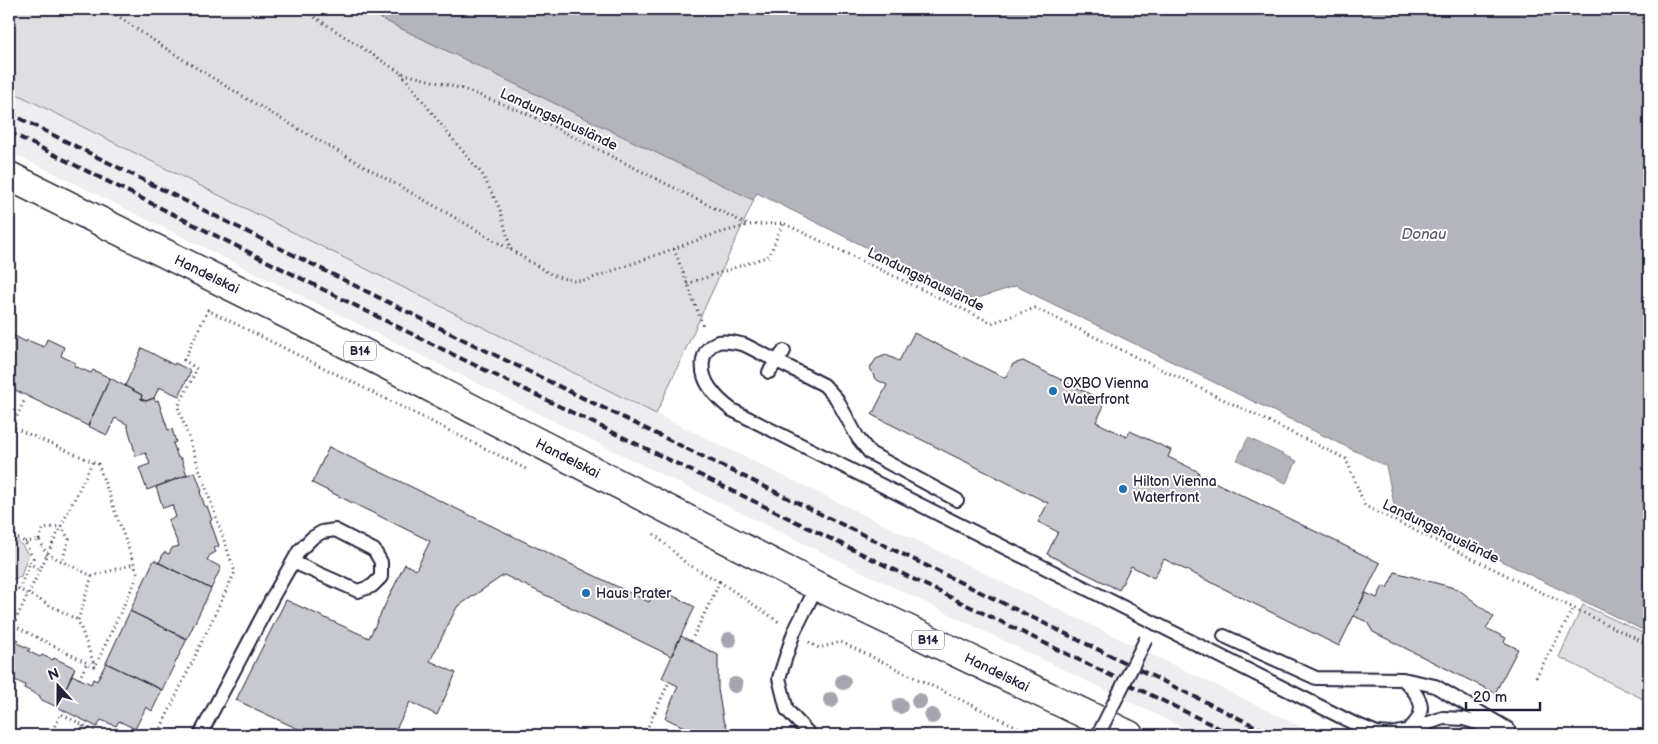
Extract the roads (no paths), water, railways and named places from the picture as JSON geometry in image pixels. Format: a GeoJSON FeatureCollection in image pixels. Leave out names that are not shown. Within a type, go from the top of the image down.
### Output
{"type":"FeatureCollection","features":[{"type":"Feature","properties":{"kind":"main road","name":"Handelskai"},"geometry":{"type":"LineString","coordinates":[[9,176],[315,328],[817,586],[1129,735]]}},
{"type":"Feature","properties":{"kind":"lane"},"geometry":{"type":"LineString","coordinates":[[956,500],[870,453],[858,438],[836,398],[824,385],[781,356],[745,345],[720,342],[710,346],[702,361],[702,371],[709,387],[720,401],[732,410],[1361,726],[1377,733],[1410,733],[1443,718],[1464,719],[1503,732]]}},
{"type":"Feature","properties":{"kind":"lane"},"geometry":{"type":"LineString","coordinates":[[770,372],[781,356]]}},
{"type":"Feature","properties":{"kind":"lane"},"geometry":{"type":"LineString","coordinates":[[200,735],[272,598],[299,551],[312,538],[322,532],[335,530],[374,550],[381,562],[381,576],[372,586],[358,591],[293,562]]}},
{"type":"Feature","properties":{"kind":"lane"},"geometry":{"type":"LineString","coordinates":[[810,735],[787,710],[779,678],[794,632],[817,586]]}},
{"type":"Feature","properties":{"kind":"lane"},"geometry":{"type":"LineString","coordinates":[[1098,735],[1146,639],[1156,623]]}},
{"type":"Feature","properties":{"kind":"lane"},"geometry":{"type":"LineString","coordinates":[[1224,636],[1316,678],[1403,679],[1436,686],[1503,732]]}},
{"type":"Feature","properties":{"kind":"lane"},"geometry":{"type":"LineString","coordinates":[[1403,679],[1420,701],[1421,714],[1410,733]]}},
{"type":"Feature","properties":{"kind":"water","name":"Donau"},"geometry":{"type":"Polygon","coordinates":[[[361,9],[1649,9],[1649,633],[1395,509],[1386,466],[1016,286],[972,300],[757,193],[753,200],[361,9]]]}},
{"type":"Feature","properties":{"kind":"water"},"geometry":{"type":"Polygon","coordinates":[[[1248,438],[1297,461],[1286,483],[1237,460],[1248,438]]]}},
{"type":"Feature","properties":{"kind":"railway"},"geometry":{"type":"LineString","coordinates":[[9,113],[454,335],[1273,735]]}},
{"type":"Feature","properties":{"kind":"railway"},"geometry":{"type":"LineString","coordinates":[[9,132],[448,352],[1233,735]]}},
{"type":"Feature","properties":{"kind":"place","name":"OXBO Vienna Waterfront"},"geometry":{"type":"Point","coordinates":[1053,391]}},
{"type":"Feature","properties":{"kind":"place","name":"Hilton Vienna Waterfront"},"geometry":{"type":"Point","coordinates":[1123,489]}},
{"type":"Feature","properties":{"kind":"place","name":"Haus Prater"},"geometry":{"type":"Point","coordinates":[586,593]}}]}
